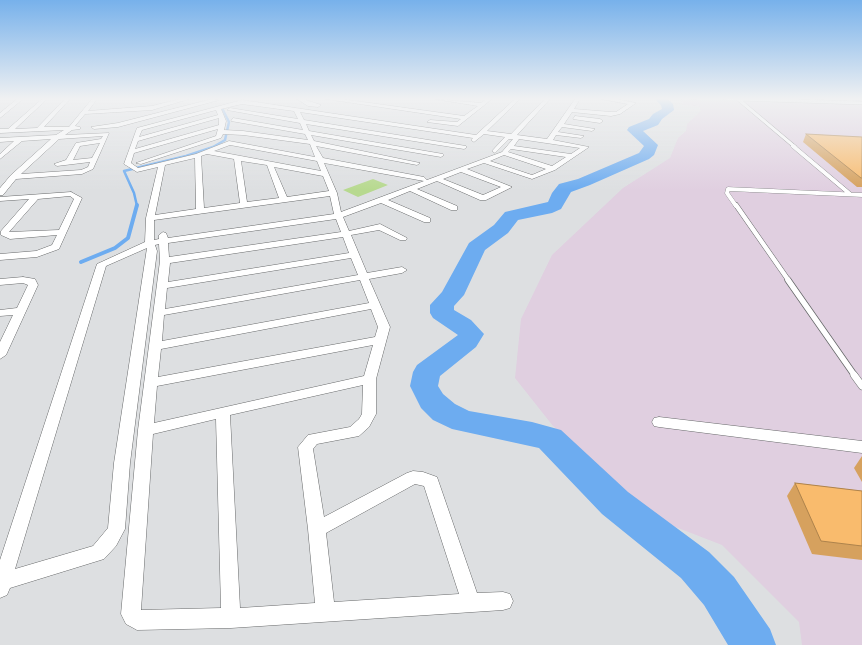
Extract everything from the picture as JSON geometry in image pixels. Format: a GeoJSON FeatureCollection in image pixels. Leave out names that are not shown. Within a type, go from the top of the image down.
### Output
{"type":"FeatureCollection","features":[{"type":"Feature","properties":{"kind":"street"},"geometry":{"type":"LineString","coordinates":[[0,131],[53,129]]}},
{"type":"Feature","properties":{"kind":"street"},"geometry":{"type":"LineString","coordinates":[[0,193],[56,137],[69,129]]}},
{"type":"Feature","properties":{"kind":"street"},"geometry":{"type":"LineString","coordinates":[[139,129],[127,164],[133,168],[162,165],[208,152],[229,143],[424,179]]}},
{"type":"Feature","properties":{"kind":"street"},"geometry":{"type":"LineString","coordinates":[[135,140],[175,129]]}},
{"type":"Feature","properties":{"kind":"street"},"geometry":{"type":"LineString","coordinates":[[289,129],[441,155]]}},
{"type":"Feature","properties":{"kind":"street"},"geometry":{"type":"LineString","coordinates":[[305,129],[326,174],[338,214],[384,327],[370,379],[369,414],[364,423],[354,432],[313,439],[305,447],[317,529],[326,612]]}},
{"type":"Feature","properties":{"kind":"street"},"geometry":{"type":"LineString","coordinates":[[352,129],[464,147]]}},
{"type":"Feature","properties":{"kind":"street"},"geometry":{"type":"LineString","coordinates":[[445,129],[513,136],[586,147],[553,169],[532,177],[485,161]]}},
{"type":"Feature","properties":{"kind":"street"},"geometry":{"type":"LineString","coordinates":[[389,172],[464,147],[486,129]]}},
{"type":"Feature","properties":{"kind":"street"},"geometry":{"type":"LineString","coordinates":[[338,214],[494,152],[507,138],[513,136],[520,129]]}},
{"type":"Feature","properties":{"kind":"street"},"geometry":{"type":"LineString","coordinates":[[549,141],[557,129]]}},
{"type":"Feature","properties":{"kind":"street"},"geometry":{"type":"LineString","coordinates":[[132,152],[226,131],[312,143],[417,163]]}},
{"type":"Feature","properties":{"kind":"street"},"geometry":{"type":"LineString","coordinates":[[226,131],[229,143]]}},
{"type":"Feature","properties":{"kind":"street"},"geometry":{"type":"LineString","coordinates":[[133,168],[215,139],[226,131]]}},
{"type":"Feature","properties":{"kind":"street"},"geometry":{"type":"LineString","coordinates":[[555,133],[581,136]]}},
{"type":"Feature","properties":{"kind":"street"},"geometry":{"type":"LineString","coordinates":[[0,140],[106,134],[91,168],[82,172],[14,177]]}},
{"type":"Feature","properties":{"kind":"street"},"geometry":{"type":"LineString","coordinates":[[1,585],[102,264],[157,239],[338,214],[382,200],[485,161],[507,150],[516,139],[513,136]]}},
{"type":"Feature","properties":{"kind":"street"},"geometry":{"type":"LineString","coordinates":[[0,157],[21,138]]}},
{"type":"Feature","properties":{"kind":"street"},"geometry":{"type":"LineString","coordinates":[[68,162],[78,144],[103,141]]}},
{"type":"Feature","properties":{"kind":"street"},"geometry":{"type":"LineString","coordinates":[[507,150],[572,156]]}},
{"type":"Feature","properties":{"kind":"street"},"geometry":{"type":"LineString","coordinates":[[507,150],[553,169]]}},
{"type":"Feature","properties":{"kind":"street"},"geometry":{"type":"LineString","coordinates":[[208,152],[326,174]]}},
{"type":"Feature","properties":{"kind":"street"},"geometry":{"type":"LineString","coordinates":[[198,155],[200,212]]}},
{"type":"Feature","properties":{"kind":"street"},"geometry":{"type":"LineString","coordinates":[[237,158],[244,206]]}},
{"type":"Feature","properties":{"kind":"street"},"geometry":{"type":"LineString","coordinates":[[57,164],[94,160]]}},
{"type":"Feature","properties":{"kind":"street"},"geometry":{"type":"LineString","coordinates":[[269,164],[284,200]]}},
{"type":"Feature","properties":{"kind":"street"},"geometry":{"type":"LineString","coordinates":[[162,165],[150,218],[165,261],[145,430],[131,614],[133,617],[137,620],[231,618],[503,601]]}},
{"type":"Feature","properties":{"kind":"street"},"geometry":{"type":"LineString","coordinates":[[438,179],[483,198],[508,187],[462,170]]}},
{"type":"Feature","properties":{"kind":"street"},"geometry":{"type":"LineString","coordinates":[[411,189],[454,208]]}},
{"type":"Feature","properties":{"kind":"street"},"geometry":{"type":"LineString","coordinates":[[150,218],[333,193]]}},
{"type":"Feature","properties":{"kind":"street"},"geometry":{"type":"LineString","coordinates":[[0,199],[71,194],[78,196],[56,247],[37,254],[0,257]]}},
{"type":"Feature","properties":{"kind":"street"},"geometry":{"type":"LineString","coordinates":[[36,196],[4,233],[10,236],[63,232]]}},
{"type":"Feature","properties":{"kind":"street"},"geometry":{"type":"LineString","coordinates":[[382,200],[427,220]]}},
{"type":"Feature","properties":{"kind":"street"},"geometry":{"type":"LineString","coordinates":[[165,261],[346,234],[377,227],[403,238]]}},
{"type":"Feature","properties":{"kind":"street"},"geometry":{"type":"LineString","coordinates":[[1,585],[98,552],[110,540],[116,529],[122,463],[152,251],[157,239]]}},
{"type":"Feature","properties":{"kind":"street"},"geometry":{"type":"LineString","coordinates":[[162,286],[355,255]]}},
{"type":"Feature","properties":{"kind":"street"},"geometry":{"type":"LineString","coordinates":[[159,313],[402,270]]}},
{"type":"Feature","properties":{"kind":"street"},"geometry":{"type":"LineString","coordinates":[[0,282],[23,280],[31,281],[33,284],[1,351]]}},
{"type":"Feature","properties":{"kind":"street"},"geometry":{"type":"LineString","coordinates":[[155,346],[375,305]]}},
{"type":"Feature","properties":{"kind":"street"},"geometry":{"type":"LineString","coordinates":[[0,313],[20,311]]}},
{"type":"Feature","properties":{"kind":"street"},"geometry":{"type":"LineString","coordinates":[[151,383],[381,340]]}},
{"type":"Feature","properties":{"kind":"street"},"geometry":{"type":"LineString","coordinates":[[145,430],[370,379]]}},
{"type":"Feature","properties":{"kind":"street"},"geometry":{"type":"LineString","coordinates":[[223,412],[231,618]]}},
{"type":"Feature","properties":{"kind":"street"},"geometry":{"type":"LineString","coordinates":[[659,422],[862,447]]}},
{"type":"Feature","properties":{"kind":"street"},"geometry":{"type":"LineString","coordinates":[[122,463],[143,454]]}},
{"type":"Feature","properties":{"kind":"street"},"geometry":{"type":"LineString","coordinates":[[317,529],[413,477],[423,478],[431,482],[471,603]]}},
{"type":"Feature","properties":{"kind":"lane"},"geometry":{"type":"LineString","coordinates":[[773,129],[850,194]]}},
{"type":"Feature","properties":{"kind":"lane"},"geometry":{"type":"LineString","coordinates":[[862,195],[739,188],[728,189],[727,193],[862,386]]}},
{"type":"Feature","properties":{"kind":"shaded area"},"geometry":{"type":"Polygon","coordinates":[[[686,129],[862,129],[862,645],[802,645],[799,622],[722,545],[660,521],[553,426],[515,378],[521,319],[552,255],[623,188],[670,158],[678,138],[686,129]]]}},
{"type":"Feature","properties":{"kind":"green space"},"geometry":{"type":"Polygon","coordinates":[[[373,179],[388,185],[358,197],[343,190],[373,179]]]}},
{"type":"Feature","properties":{"kind":"building"},"geometry":{"type":"Polygon","coordinates":[[[806,134],[862,137],[862,178],[861,178],[806,134]]]}},
{"type":"Feature","properties":{"kind":"building"},"geometry":{"type":"Polygon","coordinates":[[[795,483],[862,491],[862,546],[821,541],[795,483]]]}},
{"type":"Feature","properties":{"kind":"waterway"},"geometry":{"type":"LineString","coordinates":[[137,205],[134,193],[124,171],[186,156],[213,147],[225,140],[227,129]]}},
{"type":"Feature","properties":{"kind":"waterway"},"geometry":{"type":"LineString","coordinates":[[636,129],[634,130],[651,145],[649,152],[644,156],[584,182],[565,188],[560,193],[555,205],[546,209],[512,216],[501,229],[476,247],[452,295],[442,305],[442,313],[462,325],[471,334],[467,341],[427,372],[424,386],[432,401],[444,412],[463,421],[550,439],[615,503],[695,565],[719,591],[754,645]]}},
{"type":"Feature","properties":{"kind":"waterway"},"geometry":{"type":"LineString","coordinates":[[81,262],[115,248],[128,238],[137,205]]}}]}
